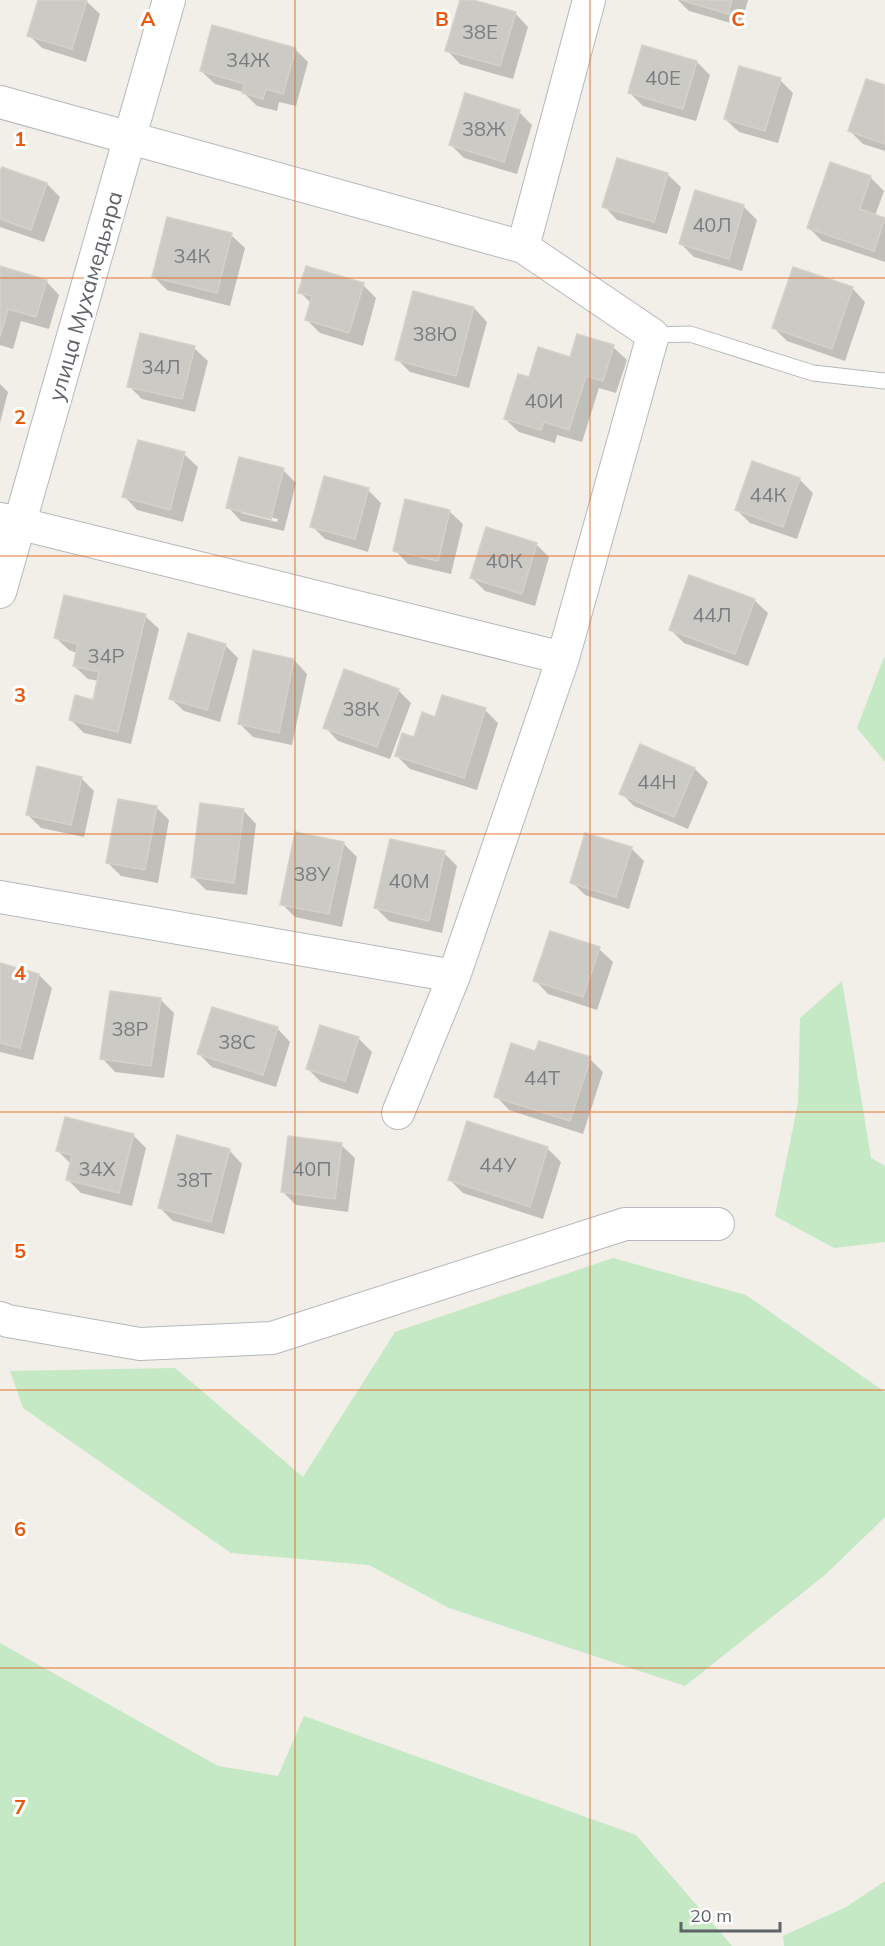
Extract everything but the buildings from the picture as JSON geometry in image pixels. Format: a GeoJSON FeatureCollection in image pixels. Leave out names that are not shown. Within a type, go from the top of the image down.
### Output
{"type":"FeatureCollection","features":[{"type":"Feature","properties":{"kind":"street","name":"улица Мухамедьяра"},"geometry":{"type":"LineString","coordinates":[[0,592],[10,522],[130,138],[169,0]]}},
{"type":"Feature","properties":{"kind":"street"},"geometry":{"type":"LineString","coordinates":[[523,247],[589,0]]}},
{"type":"Feature","properties":{"kind":"street"},"geometry":{"type":"LineString","coordinates":[[0,102],[523,247],[653,335],[563,658],[454,976],[398,1113]]}},
{"type":"Feature","properties":{"kind":"street"},"geometry":{"type":"LineString","coordinates":[[10,522],[563,658]]}},
{"type":"Feature","properties":{"kind":"street"},"geometry":{"type":"LineString","coordinates":[[0,897],[454,976]]}},
{"type":"Feature","properties":{"kind":"street"},"geometry":{"type":"LineString","coordinates":[[0,1318],[8,1322],[140,1344],[272,1338],[625,1224],[718,1224]]}},
{"type":"Feature","properties":{"kind":"lane"},"geometry":{"type":"LineString","coordinates":[[653,335],[690,334],[813,373],[885,381]]}},
{"type":"Feature","properties":{"kind":"green space"},"geometry":{"type":"Polygon","coordinates":[[[885,657],[885,762],[857,728],[885,657]]]}},
{"type":"Feature","properties":{"kind":"green space"},"geometry":{"type":"Polygon","coordinates":[[[842,981],[871,1158],[885,1166],[885,1242],[834,1248],[775,1216],[798,1103],[800,1018],[842,981]]]}},
{"type":"Feature","properties":{"kind":"green space"},"geometry":{"type":"Polygon","coordinates":[[[613,1258],[746,1295],[885,1392],[885,1517],[825,1575],[685,1686],[449,1608],[369,1565],[231,1553],[23,1408],[10,1371],[175,1368],[303,1477],[395,1332],[613,1258]]]}},
{"type":"Feature","properties":{"kind":"green space"},"geometry":{"type":"Polygon","coordinates":[[[0,1643],[218,1766],[278,1776],[304,1716],[636,1835],[732,1946],[0,1946],[0,1643]]]}},
{"type":"Feature","properties":{"kind":"green space"},"geometry":{"type":"Polygon","coordinates":[[[885,1881],[885,1946],[784,1946],[783,1936],[846,1907],[885,1881]]]}}]}
